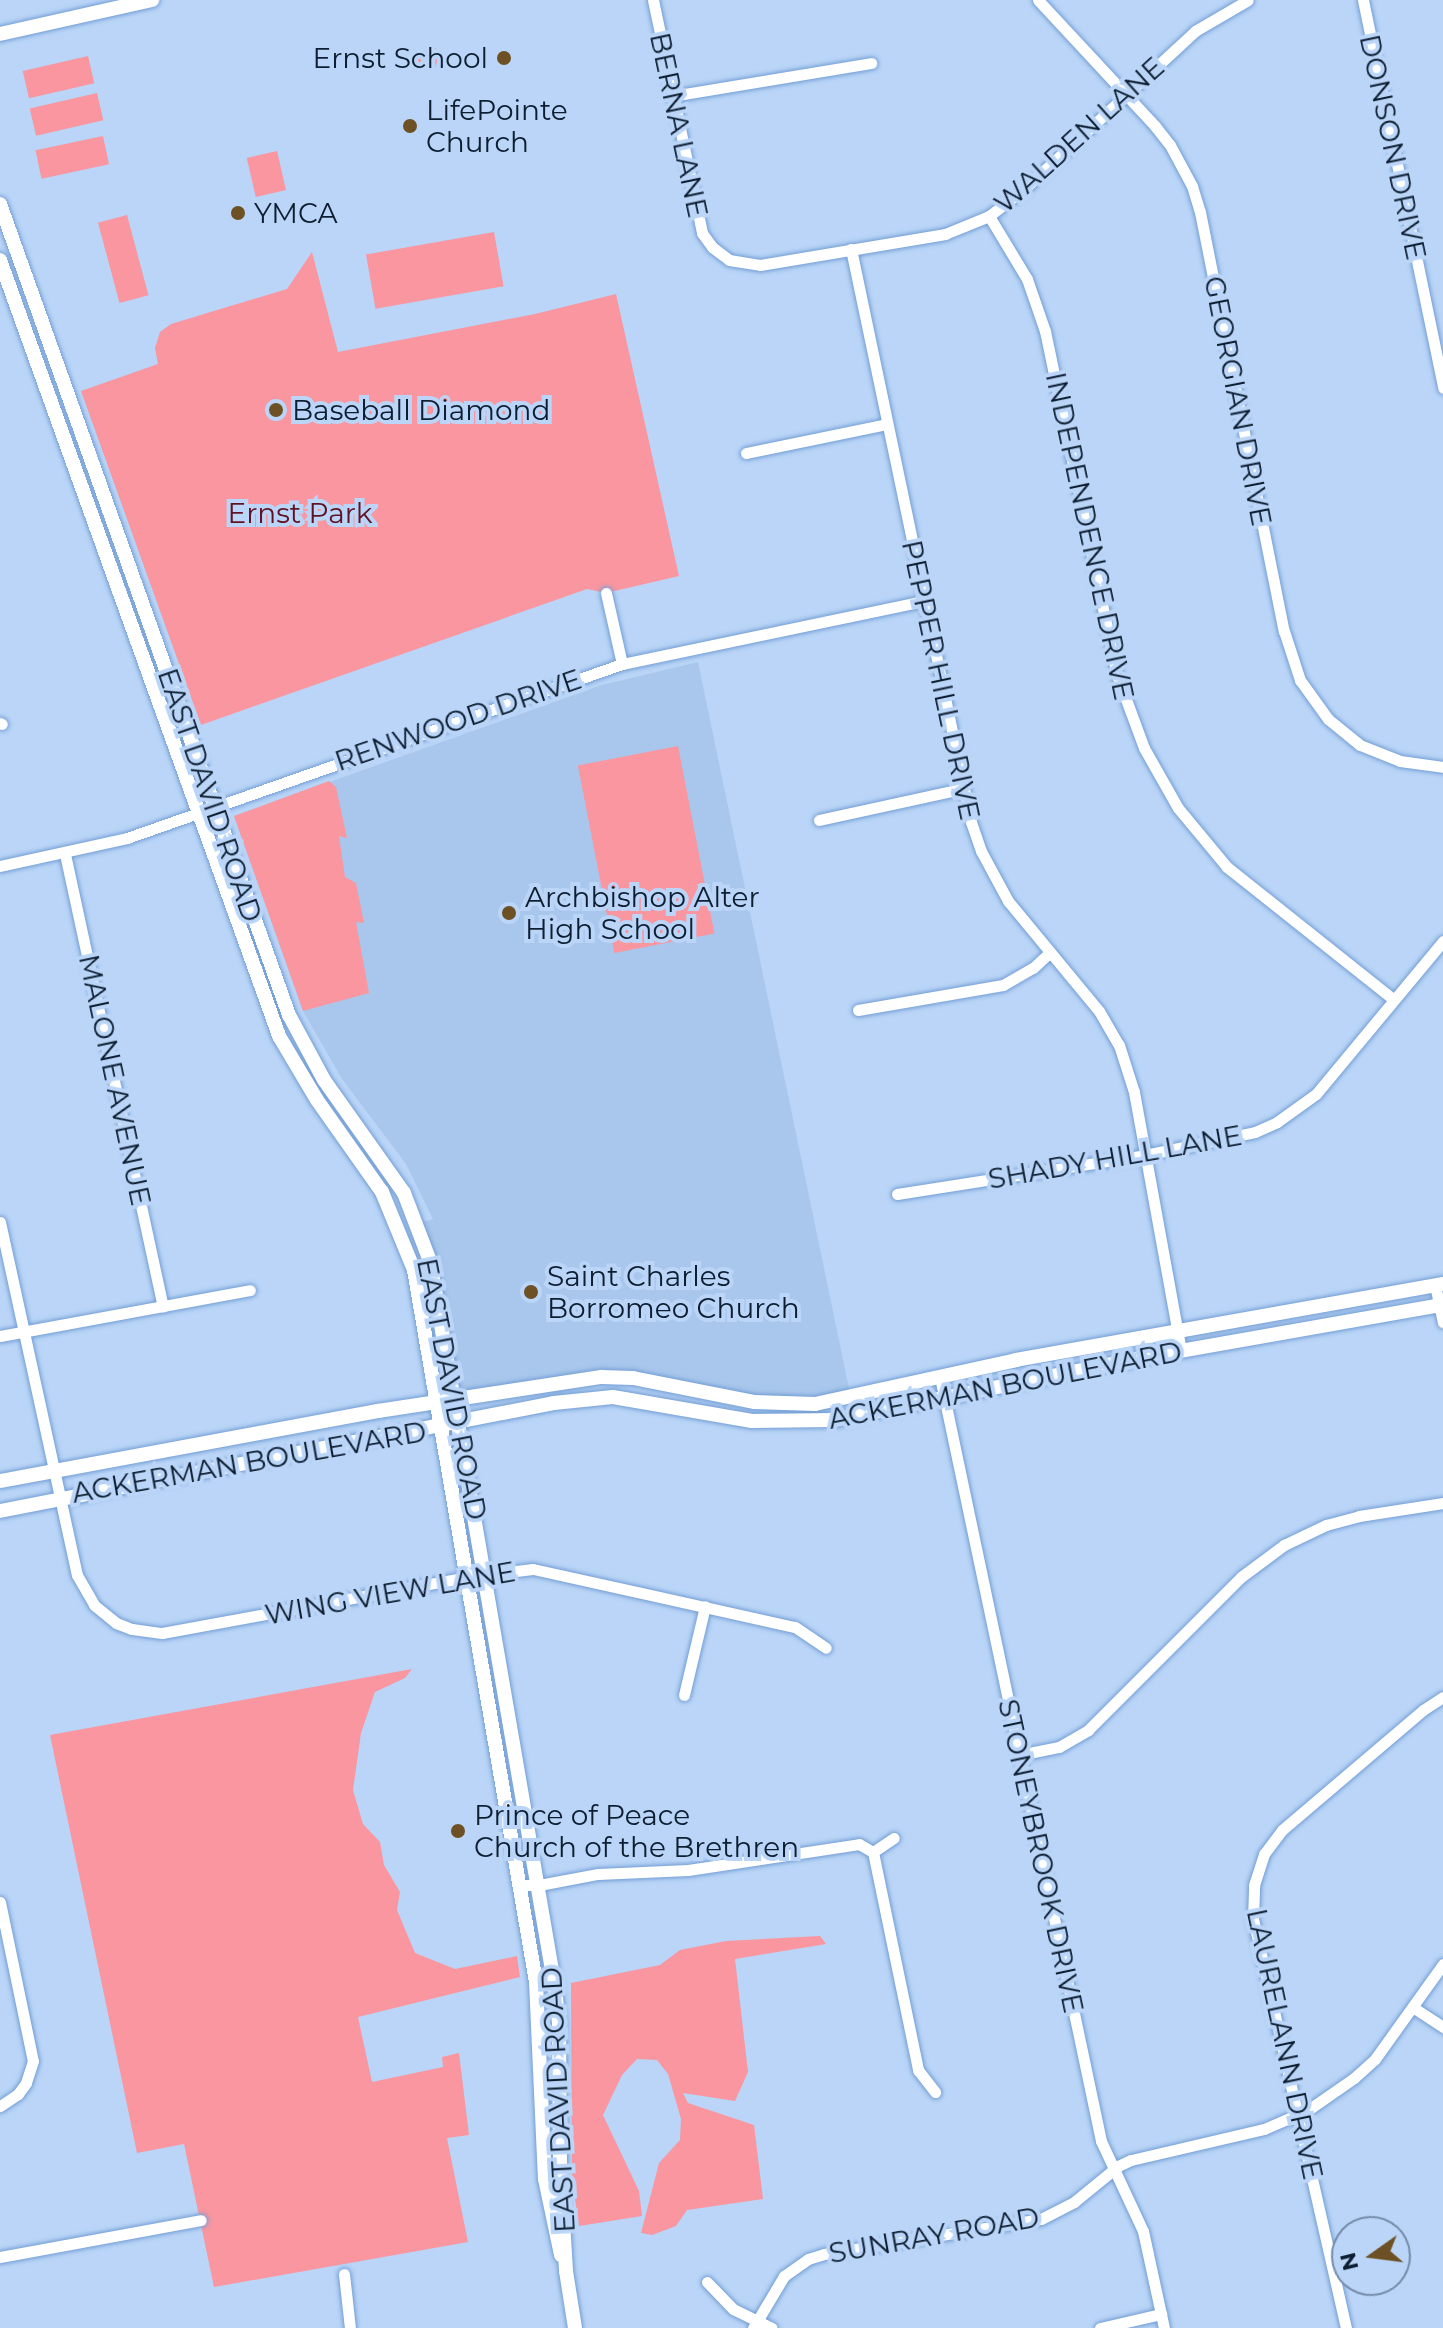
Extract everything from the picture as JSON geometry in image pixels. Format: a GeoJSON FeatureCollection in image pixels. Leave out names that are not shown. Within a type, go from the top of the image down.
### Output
{"type":"FeatureCollection","features":[{"type":"Feature","properties":{"kind":"street"},"geometry":{"type":"LineString","coordinates":[[0,34],[152,0]]}},
{"type":"Feature","properties":{"kind":"street","name":"BERNA LANE"},"geometry":{"type":"LineString","coordinates":[[653,0],[698,221],[712,247]]}},
{"type":"Feature","properties":{"kind":"street","name":"GEORGIAN DRIVE"},"geometry":{"type":"LineString","coordinates":[[1038,0],[1170,145],[1192,186],[1200,212],[1284,631],[1300,680],[1328,719],[1360,745],[1400,761],[1443,767]]}},
{"type":"Feature","properties":{"kind":"street","name":"WALDEN LANE"},"geometry":{"type":"LineString","coordinates":[[712,247],[729,260],[760,265],[945,234],[989,216],[1024,189],[1195,31],[1248,0]]}},
{"type":"Feature","properties":{"kind":"street","name":"DONSON DRIVE"},"geometry":{"type":"LineString","coordinates":[[1363,0],[1443,388]]}},
{"type":"Feature","properties":{"kind":"street"},"geometry":{"type":"LineString","coordinates":[[672,96],[871,63]]}},
{"type":"Feature","properties":{"kind":"street","name":"EAST DAVID ROAD"},"geometry":{"type":"LineString","coordinates":[[0,204],[278,988],[300,1038],[324,1080],[385,1162],[417,1224],[441,1310],[539,1885],[559,2023],[560,2160],[566,2271],[575,2328]]}},
{"type":"Feature","properties":{"kind":"street","name":"INDEPENDENCE DRIVE"},"geometry":{"type":"LineString","coordinates":[[989,216],[1038,304],[1117,675],[1129,712],[1162,782],[1227,867],[1394,1000]]}},
{"type":"Feature","properties":{"kind":"street","name":"PEPPER HILL DRIVE"},"geometry":{"type":"LineString","coordinates":[[851,249],[961,789],[992,874],[1025,924],[1099,1011],[1119,1045],[1134,1092],[1181,1351]]}},
{"type":"Feature","properties":{"kind":"street","name":"EAST DAVID ROAD"},"geometry":{"type":"LineString","coordinates":[[0,260],[279,1036],[317,1100],[372,1176],[400,1230],[414,1270],[533,1966],[545,2179],[555,2237],[566,2271]]}},
{"type":"Feature","properties":{"kind":"street"},"geometry":{"type":"LineString","coordinates":[[746,453],[887,424]]}},
{"type":"Feature","properties":{"kind":"street"},"geometry":{"type":"LineString","coordinates":[[85,497],[103,490]]}},
{"type":"Feature","properties":{"kind":"street"},"geometry":{"type":"LineString","coordinates":[[606,593],[622,664]]}},
{"type":"Feature","properties":{"kind":"street","name":"RENWOOD DRIVE"},"geometry":{"type":"LineString","coordinates":[[0,866],[127,838],[622,664],[923,601]]}},
{"type":"Feature","properties":{"kind":"street"},"geometry":{"type":"LineString","coordinates":[[819,820],[961,789]]}},
{"type":"Feature","properties":{"kind":"street","name":"MALONE AVENUE"},"geometry":{"type":"LineString","coordinates":[[65,854],[163,1306]]}},
{"type":"Feature","properties":{"kind":"street","name":"SHADY HILL LANE"},"geometry":{"type":"LineString","coordinates":[[897,1194],[1232,1139],[1277,1122],[1316,1094],[1337,1073],[1443,941]]}},
{"type":"Feature","properties":{"kind":"street"},"geometry":{"type":"LineString","coordinates":[[858,1010],[1003,985],[1025,973],[1049,953]]}},
{"type":"Feature","properties":{"kind":"street","name":"WING VIEW LANE"},"geometry":{"type":"LineString","coordinates":[[0,1222],[60,1497],[84,1591],[109,1618],[148,1633],[190,1629],[467,1577],[522,1569],[552,1570],[795,1627],[826,1648]]}},
{"type":"Feature","properties":{"kind":"street"},"geometry":{"type":"LineString","coordinates":[[1439,1285],[1443,1322]]}},
{"type":"Feature","properties":{"kind":"street","name":"ACKERMAN BOULEVARD"},"geometry":{"type":"LineString","coordinates":[[0,1481],[437,1403],[619,1376],[754,1402],[815,1404],[940,1377],[1439,1285]]}},
{"type":"Feature","properties":{"kind":"street"},"geometry":{"type":"LineString","coordinates":[[0,1336],[250,1290]]}},
{"type":"Feature","properties":{"kind":"street","name":"ACKERMAN BOULEVARD"},"geometry":{"type":"LineString","coordinates":[[0,1511],[554,1403],[613,1397],[637,1399],[680,1411],[796,1423],[891,1411],[1181,1351],[1441,1305]]}},
{"type":"Feature","properties":{"kind":"street","name":"STONEYBROOK DRIVE"},"geometry":{"type":"LineString","coordinates":[[940,1377],[1101,2141],[1143,2231],[1164,2328]]}},
{"type":"Feature","properties":{"kind":"street"},"geometry":{"type":"LineString","coordinates":[[1019,1755],[1059,1747],[1088,1730],[1241,1577],[1284,1545],[1309,1532],[1359,1516],[1443,1503]]}},
{"type":"Feature","properties":{"kind":"street"},"geometry":{"type":"LineString","coordinates":[[684,1695],[705,1606]]}},
{"type":"Feature","properties":{"kind":"street","name":"LAURELANN DRIVE"},"geometry":{"type":"LineString","coordinates":[[1346,2328],[1253,1919],[1257,1873],[1273,1841],[1294,1819],[1443,1697]]}},
{"type":"Feature","properties":{"kind":"street"},"geometry":{"type":"LineString","coordinates":[[873,1852],[894,1838]]}},
{"type":"Feature","properties":{"kind":"street"},"geometry":{"type":"LineString","coordinates":[[519,1885],[539,1885],[598,1874],[688,1870],[859,1844],[873,1852],[918,2070],[935,2092]]}},
{"type":"Feature","properties":{"kind":"street"},"geometry":{"type":"LineString","coordinates":[[533,1966],[536,1944],[530,1909],[539,1885]]}},
{"type":"Feature","properties":{"kind":"street"},"geometry":{"type":"LineString","coordinates":[[0,1902],[33,2061],[26,2083],[18,2094],[0,2106]]}},
{"type":"Feature","properties":{"kind":"street","name":"SUNRAY ROAD"},"geometry":{"type":"LineString","coordinates":[[755,2324],[784,2276],[808,2259],[1041,2219],[1074,2202],[1113,2170],[1155,2152],[1264,2129],[1299,2114],[1354,2078],[1394,2037],[1443,1964]]}},
{"type":"Feature","properties":{"kind":"street"},"geometry":{"type":"LineString","coordinates":[[1414,2008],[1443,2027]]}},
{"type":"Feature","properties":{"kind":"street"},"geometry":{"type":"LineString","coordinates":[[0,2257],[201,2220]]}},
{"type":"Feature","properties":{"kind":"street"},"geometry":{"type":"LineString","coordinates":[[344,2274],[350,2328]]}},
{"type":"Feature","properties":{"kind":"street"},"geometry":{"type":"LineString","coordinates":[[707,2282],[733,2309],[755,2324],[772,2328]]}},
{"type":"Feature","properties":{"kind":"street"},"geometry":{"type":"LineString","coordinates":[[1100,2328],[1161,2314]]}},
{"type":"Feature","properties":{"kind":"shaded area","name":"Archbishop Alter High School"},"geometry":{"type":"Polygon","coordinates":[[[698,662],[851,1398],[815,1404],[633,1378],[456,1400],[417,1224],[433,1219],[406,1164],[342,1079],[303,1011],[234,816],[602,685],[698,662]]]}},
{"type":"Feature","properties":{"kind":"green space"},"geometry":{"type":"Polygon","coordinates":[[[436,48],[440,54],[435,68],[417,65],[410,56],[412,52],[436,48]]]}},
{"type":"Feature","properties":{"kind":"green space"},"geometry":{"type":"Polygon","coordinates":[[[88,56],[94,83],[29,98],[23,71],[88,56]]]}},
{"type":"Feature","properties":{"kind":"green space"},"geometry":{"type":"Polygon","coordinates":[[[97,93],[103,120],[36,136],[30,109],[97,93]]]}},
{"type":"Feature","properties":{"kind":"green space"},"geometry":{"type":"Polygon","coordinates":[[[103,136],[109,164],[42,179],[36,150],[103,136]]]}},
{"type":"Feature","properties":{"kind":"green space"},"geometry":{"type":"Polygon","coordinates":[[[277,151],[286,190],[256,197],[247,158],[277,151]]]}},
{"type":"Feature","properties":{"kind":"green space"},"geometry":{"type":"Polygon","coordinates":[[[127,215],[148,295],[120,303],[98,223],[127,215]]]}},
{"type":"Feature","properties":{"kind":"green space"},"geometry":{"type":"Polygon","coordinates":[[[494,232],[504,286],[376,309],[366,255],[494,232]]]}},
{"type":"Feature","properties":{"kind":"green space","name":"Ernst Park"},"geometry":{"type":"Polygon","coordinates":[[[312,252],[338,352],[535,314],[616,294],[679,576],[606,593],[587,589],[201,725],[81,391],[158,364],[155,348],[160,332],[171,324],[287,289],[312,252]]]}},
{"type":"Feature","properties":{"kind":"green space"},"geometry":{"type":"Polygon","coordinates":[[[678,746],[714,933],[614,953],[578,765],[678,746]]]}},
{"type":"Feature","properties":{"kind":"green space"},"geometry":{"type":"Polygon","coordinates":[[[329,781],[336,787],[347,838],[339,836],[345,877],[356,883],[364,923],[356,922],[369,993],[303,1011],[234,816],[329,781]]]}},
{"type":"Feature","properties":{"kind":"green space"},"geometry":{"type":"Polygon","coordinates":[[[412,1669],[405,1678],[375,1692],[361,1733],[353,1790],[363,1824],[380,1842],[384,1865],[400,1892],[397,1910],[415,1953],[455,1969],[517,1956],[520,1977],[358,2017],[372,2082],[443,2067],[442,2057],[459,2053],[469,2135],[447,2138],[468,2242],[214,2287],[184,2144],[137,2153],[50,1735],[412,1669]]]}},
{"type":"Feature","properties":{"kind":"green space"},"geometry":{"type":"Polygon","coordinates":[[[820,1936],[826,1944],[735,1959],[748,2072],[735,2101],[683,2093],[688,2103],[754,2125],[763,2199],[687,2210],[676,2226],[652,2235],[641,2233],[659,2163],[680,2140],[681,2119],[668,2074],[657,2060],[637,2059],[622,2075],[603,2115],[639,2191],[642,2216],[579,2226],[572,2178],[571,1983],[660,1965],[680,1950],[726,1941],[820,1936]]]}},
{"type":"Feature","properties":{"kind":"place","name":"Ernst School"},"geometry":{"type":"Point","coordinates":[504,58]}},
{"type":"Feature","properties":{"kind":"place","name":"LifePointe Church"},"geometry":{"type":"Point","coordinates":[410,126]}},
{"type":"Feature","properties":{"kind":"place","name":"YMCA"},"geometry":{"type":"Point","coordinates":[238,213]}},
{"type":"Feature","properties":{"kind":"place","name":"Baseball Diamond"},"geometry":{"type":"Point","coordinates":[276,410]}},
{"type":"Feature","properties":{"kind":"place","name":"Archbishop Alter High School"},"geometry":{"type":"Point","coordinates":[509,913]}},
{"type":"Feature","properties":{"kind":"place","name":"Saint Charles Borromeo Church"},"geometry":{"type":"Point","coordinates":[531,1292]}},
{"type":"Feature","properties":{"kind":"place","name":"Prince of Peace Church of the Brethren"},"geometry":{"type":"Point","coordinates":[458,1831]}}]}
